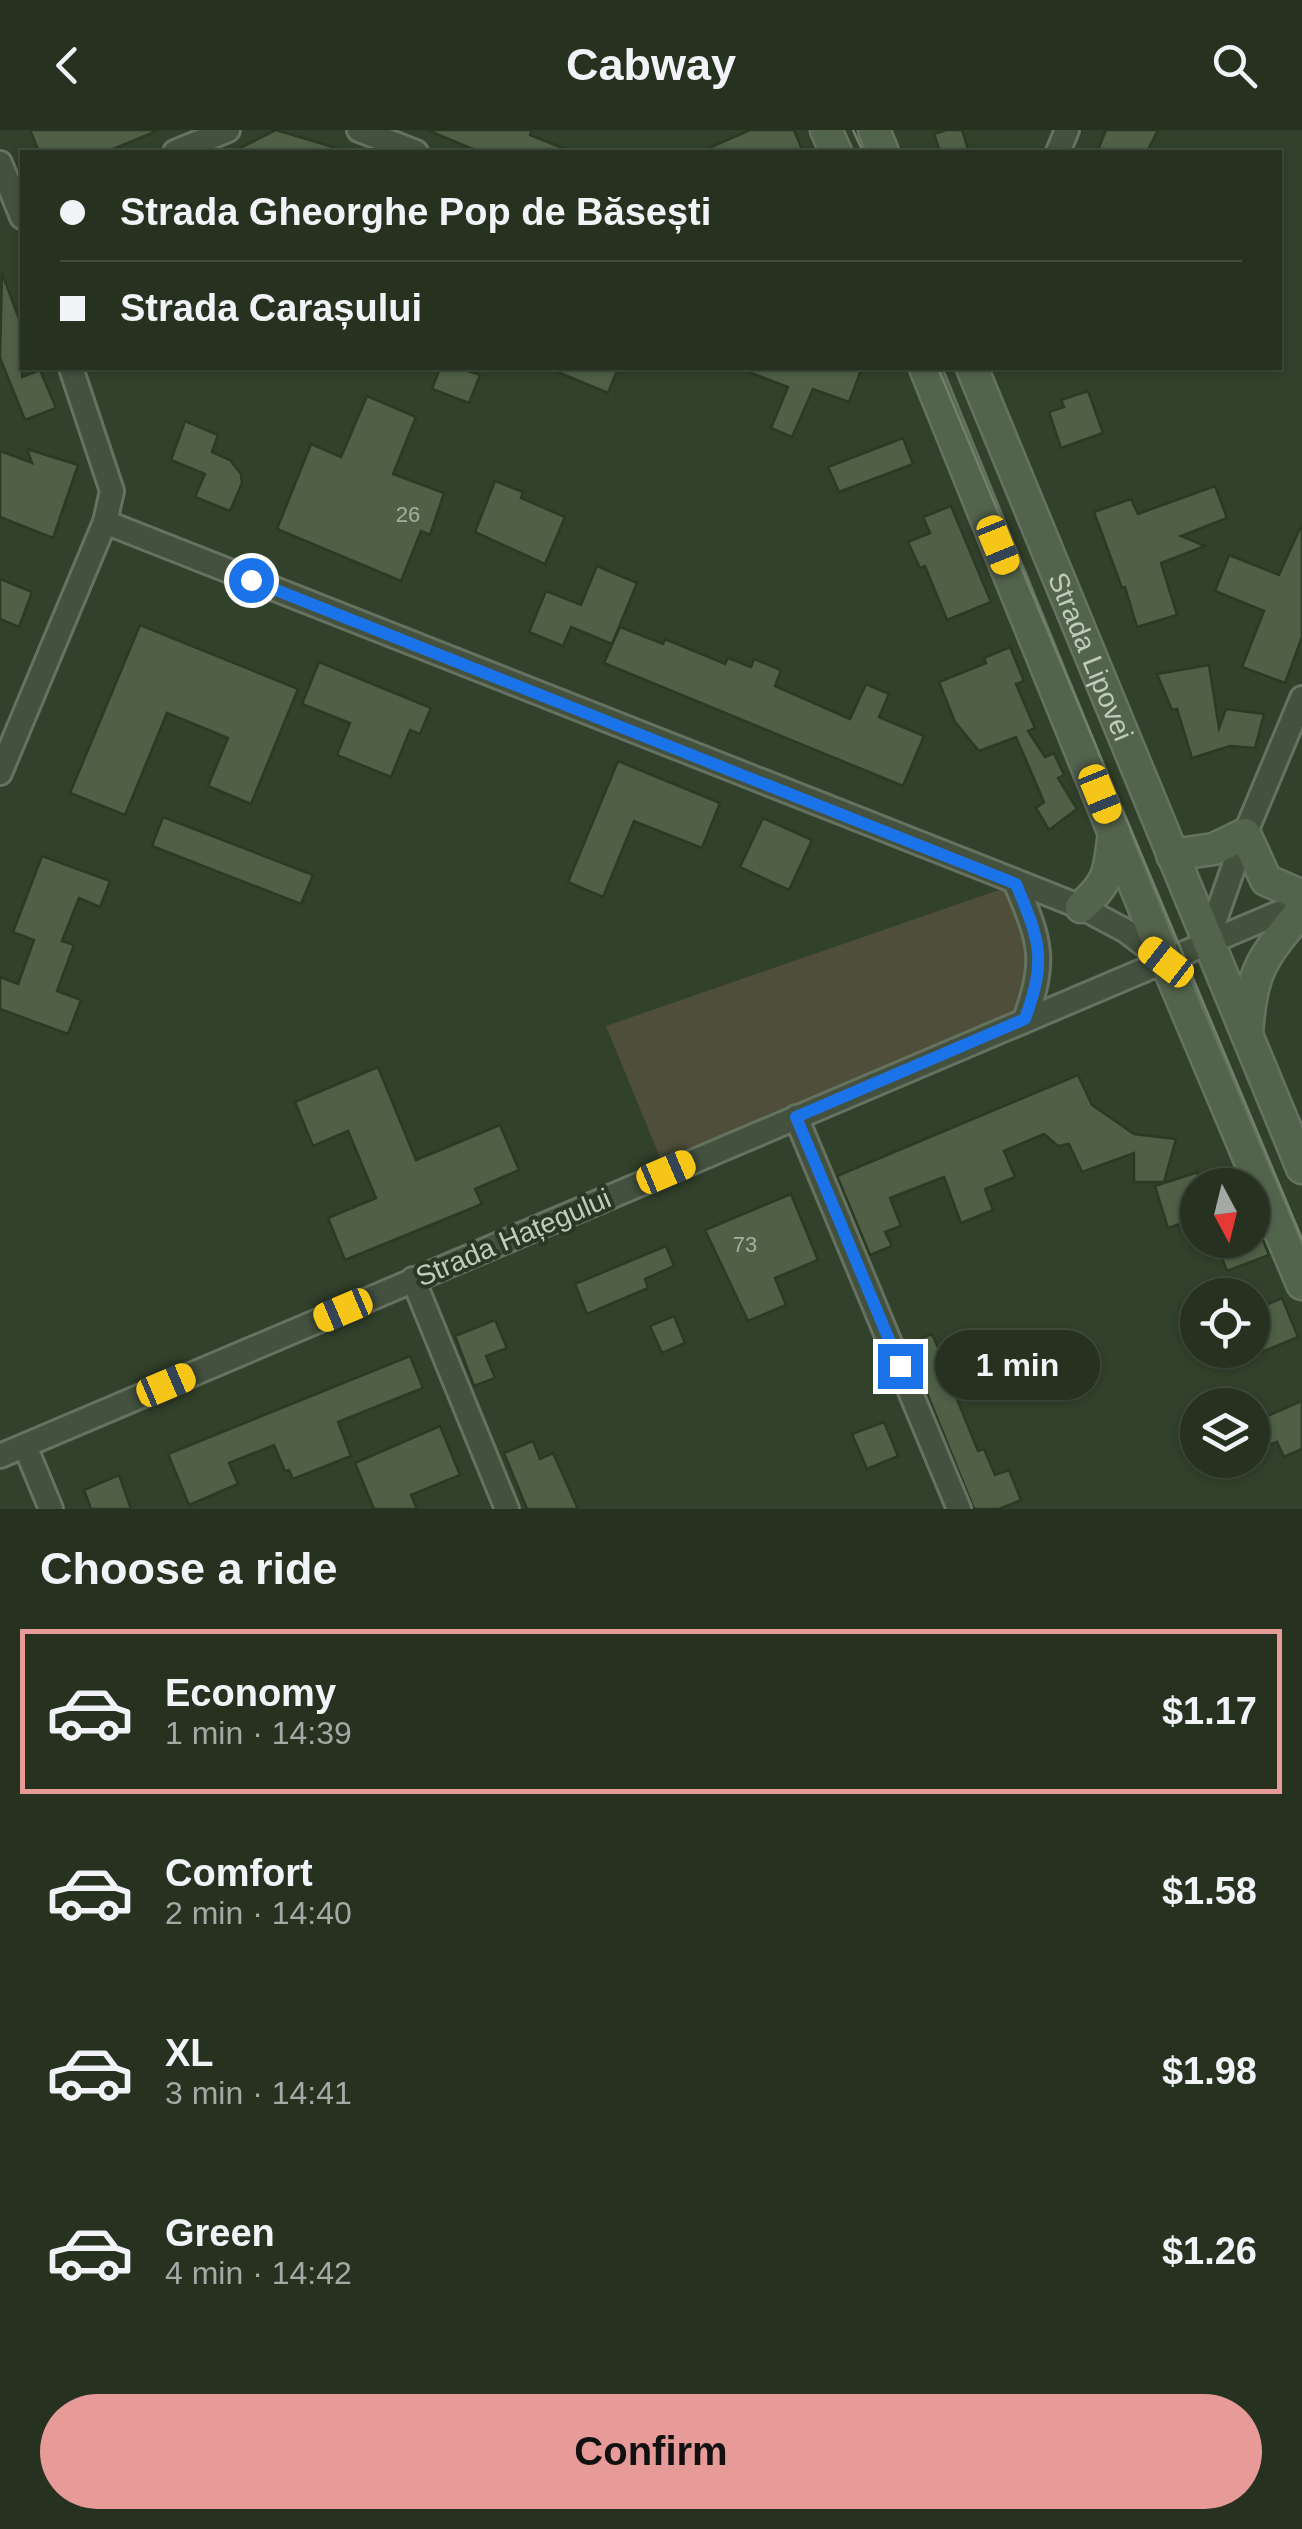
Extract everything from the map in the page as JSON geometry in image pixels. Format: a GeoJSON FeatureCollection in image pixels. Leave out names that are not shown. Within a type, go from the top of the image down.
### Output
{"type":"FeatureCollection","features":[{"type":"Feature","properties":{"kind":"street"},"geometry":{"type":"LineString","coordinates":[[180,150],[228,130]]}},
{"type":"Feature","properties":{"kind":"street"},"geometry":{"type":"LineString","coordinates":[[359,130],[411,150]]}},
{"type":"Feature","properties":{"kind":"street"},"geometry":{"type":"LineString","coordinates":[[0,163],[20,212]]}},
{"type":"Feature","properties":{"kind":"street"},"geometry":{"type":"LineString","coordinates":[[0,773],[106,522],[112,491],[73,370]]}},
{"type":"Feature","properties":{"kind":"street","name":"Strada Lipovei"},"geometry":{"type":"LineString","coordinates":[[926,370],[1166,962],[1302,1284]]}},
{"type":"Feature","properties":{"kind":"street","name":"Strada Lipovei"},"geometry":{"type":"LineString","coordinates":[[973,370],[1302,1168]]}},
{"type":"Feature","properties":{"kind":"street"},"geometry":{"type":"LineString","coordinates":[[106,522],[1081,907],[1126,931],[1166,962]]}},
{"type":"Feature","properties":{"kind":"street"},"geometry":{"type":"LineString","coordinates":[[1207,943],[1244,834],[1302,698]]}},
{"type":"Feature","properties":{"kind":"street"},"geometry":{"type":"LineString","coordinates":[[1081,907],[1102,888],[1114,829]]}},
{"type":"Feature","properties":{"kind":"street"},"geometry":{"type":"LineString","coordinates":[[1172,855],[1214,849],[1244,834]]}},
{"type":"Feature","properties":{"kind":"street"},"geometry":{"type":"LineString","coordinates":[[1244,834],[1266,880],[1302,903],[1263,957],[1250,996],[1246,1037]]}},
{"type":"Feature","properties":{"kind":"street"},"geometry":{"type":"LineString","coordinates":[[1016,884],[1036,933],[1040,966],[1025,1019]]}},
{"type":"Feature","properties":{"kind":"street","name":"Strada Hațegului"},"geometry":{"type":"LineString","coordinates":[[0,1456],[1302,903]]}},
{"type":"Feature","properties":{"kind":"street"},"geometry":{"type":"LineString","coordinates":[[796,1117],[958,1509]]}},
{"type":"Feature","properties":{"kind":"street"},"geometry":{"type":"LineString","coordinates":[[413,1279],[507,1509]]}},
{"type":"Feature","properties":{"kind":"street"},"geometry":{"type":"LineString","coordinates":[[25,1446],[51,1509]]}},
{"type":"Feature","properties":{"kind":"green space"},"geometry":{"type":"Polygon","coordinates":[[[1016,884],[1036,933],[1025,1019],[666,1172],[606,1026],[1016,884]]]}},
{"type":"Feature","properties":{"kind":"building"},"geometry":{"type":"Polygon","coordinates":[[[30,130],[159,130],[111,150],[38,150],[30,130]]]}},
{"type":"Feature","properties":{"kind":"building"},"geometry":{"type":"Polygon","coordinates":[[[276,130],[336,148],[336,150],[236,150],[276,130]]]}},
{"type":"Feature","properties":{"kind":"building"},"geometry":{"type":"Polygon","coordinates":[[[427,130],[532,130],[530,135],[568,150],[475,150],[427,130]]]}},
{"type":"Feature","properties":{"kind":"building"},"geometry":{"type":"Polygon","coordinates":[[[750,130],[794,130],[802,150],[705,150],[750,130]]]}},
{"type":"Feature","properties":{"kind":"building"},"geometry":{"type":"Polygon","coordinates":[[[962,130],[968,150],[939,150],[934,134],[962,130]]]}},
{"type":"Feature","properties":{"kind":"building"},"geometry":{"type":"Polygon","coordinates":[[[1106,130],[1158,130],[1148,150],[1098,150],[1106,130]]]}},
{"type":"Feature","properties":{"kind":"building"},"geometry":{"type":"Polygon","coordinates":[[[2,273],[20,322],[22,377],[40,370],[56,408],[25,420],[0,358],[2,273]]]}},
{"type":"Feature","properties":{"kind":"building"},"geometry":{"type":"Polygon","coordinates":[[[439,370],[466,370],[480,375],[469,403],[432,389],[439,370]]]}},
{"type":"Feature","properties":{"kind":"building"},"geometry":{"type":"Polygon","coordinates":[[[553,370],[617,370],[608,393],[553,370]]]}},
{"type":"Feature","properties":{"kind":"building"},"geometry":{"type":"Polygon","coordinates":[[[743,370],[861,370],[849,402],[813,389],[792,437],[771,428],[788,387],[743,370]]]}},
{"type":"Feature","properties":{"kind":"building"},"geometry":{"type":"Polygon","coordinates":[[[1088,391],[1103,433],[1061,448],[1049,412],[1064,407],[1061,400],[1088,391]]]}},
{"type":"Feature","properties":{"kind":"building"},"geometry":{"type":"Polygon","coordinates":[[[367,396],[416,417],[393,474],[444,493],[430,535],[421,531],[401,581],[277,529],[311,444],[341,457],[367,396]]]}},
{"type":"Feature","properties":{"kind":"building"},"geometry":{"type":"Polygon","coordinates":[[[185,421],[218,435],[212,452],[230,460],[241,474],[242,483],[230,511],[195,497],[205,474],[171,460],[185,421]]]}},
{"type":"Feature","properties":{"kind":"building"},"geometry":{"type":"Polygon","coordinates":[[[903,438],[913,464],[839,492],[828,467],[903,438]]]}},
{"type":"Feature","properties":{"kind":"building"},"geometry":{"type":"Polygon","coordinates":[[[27,449],[78,465],[53,538],[0,517],[0,451],[32,463],[27,449]]]}},
{"type":"Feature","properties":{"kind":"building"},"geometry":{"type":"Polygon","coordinates":[[[495,481],[523,492],[521,498],[565,517],[545,564],[475,532],[495,481]]]}},
{"type":"Feature","properties":{"kind":"building"},"geometry":{"type":"Polygon","coordinates":[[[1215,486],[1227,518],[1181,536],[1205,546],[1161,563],[1177,615],[1137,627],[1094,512],[1131,499],[1138,514],[1215,486]]]}},
{"type":"Feature","properties":{"kind":"building"},"geometry":{"type":"Polygon","coordinates":[[[951,506],[991,602],[947,620],[925,566],[920,568],[908,542],[930,533],[923,517],[951,506]]]}},
{"type":"Feature","properties":{"kind":"building"},"geometry":{"type":"Polygon","coordinates":[[[1302,524],[1302,637],[1285,683],[1242,667],[1264,611],[1215,591],[1229,555],[1279,575],[1302,524]]]}},
{"type":"Feature","properties":{"kind":"building"},"geometry":{"type":"Polygon","coordinates":[[[597,566],[637,583],[612,644],[571,627],[563,646],[529,632],[546,591],[581,605],[597,566]]]}},
{"type":"Feature","properties":{"kind":"building"},"geometry":{"type":"Polygon","coordinates":[[[0,579],[32,592],[19,627],[0,619],[0,579]]]}},
{"type":"Feature","properties":{"kind":"building"},"geometry":{"type":"Polygon","coordinates":[[[140,625],[298,689],[251,804],[208,786],[228,738],[167,713],[125,815],[70,793],[140,625]]]}},
{"type":"Feature","properties":{"kind":"building"},"geometry":{"type":"Polygon","coordinates":[[[620,627],[663,644],[665,639],[725,664],[728,658],[751,667],[754,659],[781,670],[775,686],[850,719],[866,684],[889,694],[879,717],[924,736],[903,786],[604,663],[620,627]]]}},
{"type":"Feature","properties":{"kind":"building"},"geometry":{"type":"Polygon","coordinates":[[[1010,647],[1024,681],[1016,684],[1035,728],[1028,731],[1045,757],[1054,753],[1064,775],[1058,778],[1077,809],[1049,830],[1036,808],[1044,802],[1016,737],[979,751],[955,722],[939,682],[986,663],[984,658],[1010,647]]]}},
{"type":"Feature","properties":{"kind":"building"},"geometry":{"type":"Polygon","coordinates":[[[319,662],[431,708],[420,734],[410,730],[391,777],[337,755],[350,723],[302,704],[319,662]]]}},
{"type":"Feature","properties":{"kind":"building"},"geometry":{"type":"Polygon","coordinates":[[[1209,665],[1219,728],[1226,709],[1264,714],[1255,748],[1230,746],[1192,758],[1177,709],[1172,710],[1157,674],[1209,665]]]}},
{"type":"Feature","properties":{"kind":"building"},"geometry":{"type":"Polygon","coordinates":[[[618,761],[720,803],[702,848],[634,821],[603,897],[568,882],[618,761]]]}},
{"type":"Feature","properties":{"kind":"building"},"geometry":{"type":"Polygon","coordinates":[[[163,817],[313,875],[301,904],[152,846],[163,817]]]}},
{"type":"Feature","properties":{"kind":"building"},"geometry":{"type":"Polygon","coordinates":[[[763,818],[812,840],[789,890],[740,867],[763,818]]]}},
{"type":"Feature","properties":{"kind":"building"},"geometry":{"type":"Polygon","coordinates":[[[42,856],[110,881],[100,907],[79,898],[62,941],[74,945],[57,991],[81,1000],[68,1034],[0,1009],[0,977],[18,984],[34,940],[13,932],[42,856]]]}},
{"type":"Feature","properties":{"kind":"building"},"geometry":{"type":"Polygon","coordinates":[[[378,1067],[416,1160],[500,1125],[519,1170],[475,1189],[482,1204],[345,1260],[328,1218],[376,1198],[348,1131],[313,1146],[295,1102],[378,1067]]]}},
{"type":"Feature","properties":{"kind":"building"},"geometry":{"type":"Polygon","coordinates":[[[1078,1075],[1092,1105],[1134,1134],[1176,1139],[1164,1182],[1134,1182],[1134,1153],[1082,1172],[1069,1144],[1058,1146],[1044,1134],[1004,1151],[1015,1177],[985,1189],[993,1210],[961,1223],[944,1177],[890,1198],[901,1226],[885,1232],[892,1246],[870,1255],[837,1176],[1078,1075]]]}},
{"type":"Feature","properties":{"kind":"building"},"geometry":{"type":"Polygon","coordinates":[[[1180,1178],[1180,1224],[1168,1228],[1155,1186],[1180,1178]]]}},
{"type":"Feature","properties":{"kind":"building"},"geometry":{"type":"Polygon","coordinates":[[[791,1194],[818,1260],[775,1278],[786,1305],[748,1321],[705,1230],[791,1194]]]}},
{"type":"Feature","properties":{"kind":"building"},"geometry":{"type":"Polygon","coordinates":[[[666,1246],[674,1266],[645,1279],[648,1288],[587,1314],[575,1284],[666,1246]]]}},
{"type":"Feature","properties":{"kind":"building"},"geometry":{"type":"Polygon","coordinates":[[[1222,1258],[1261,1258],[1227,1271],[1222,1258]]]}},
{"type":"Feature","properties":{"kind":"building"},"geometry":{"type":"Polygon","coordinates":[[[1282,1298],[1298,1337],[1270,1349],[1270,1303],[1282,1298]]]}},
{"type":"Feature","properties":{"kind":"building"},"geometry":{"type":"Polygon","coordinates":[[[674,1316],[685,1343],[662,1353],[650,1326],[674,1316]]]}},
{"type":"Feature","properties":{"kind":"building"},"geometry":{"type":"Polygon","coordinates":[[[495,1320],[507,1348],[486,1356],[495,1378],[474,1386],[455,1336],[495,1320]]]}},
{"type":"Feature","properties":{"kind":"building"},"geometry":{"type":"Polygon","coordinates":[[[932,1334],[947,1368],[968,1360],[976,1386],[958,1394],[957,1399],[978,1451],[984,1449],[995,1475],[1009,1470],[1021,1500],[999,1509],[974,1509],[907,1344],[932,1334]]]}},
{"type":"Feature","properties":{"kind":"building"},"geometry":{"type":"Polygon","coordinates":[[[1066,1342],[1080,1379],[1047,1394],[1032,1356],[1066,1342]]]}},
{"type":"Feature","properties":{"kind":"building"},"geometry":{"type":"Polygon","coordinates":[[[410,1356],[423,1388],[338,1422],[351,1456],[293,1479],[289,1470],[285,1471],[274,1445],[229,1463],[238,1484],[189,1505],[168,1454],[410,1356]]]}},
{"type":"Feature","properties":{"kind":"building"},"geometry":{"type":"Polygon","coordinates":[[[1302,1401],[1302,1449],[1284,1457],[1277,1442],[1270,1445],[1270,1415],[1302,1401]]]}},
{"type":"Feature","properties":{"kind":"building"},"geometry":{"type":"Polygon","coordinates":[[[884,1422],[898,1456],[867,1469],[852,1434],[884,1422]]]}},
{"type":"Feature","properties":{"kind":"building"},"geometry":{"type":"Polygon","coordinates":[[[440,1426],[460,1475],[411,1495],[417,1509],[374,1509],[355,1463],[440,1426]]]}},
{"type":"Feature","properties":{"kind":"building"},"geometry":{"type":"Polygon","coordinates":[[[533,1441],[540,1459],[553,1453],[578,1509],[527,1509],[504,1453],[533,1441]]]}},
{"type":"Feature","properties":{"kind":"building"},"geometry":{"type":"Polygon","coordinates":[[[119,1475],[131,1509],[91,1509],[84,1490],[119,1475]]]}},
{"type":"Feature","properties":{"kind":"tram line"},"geometry":{"type":"LineString","coordinates":[[853,130],[862,150]]}},
{"type":"Feature","properties":{"kind":"tram line"},"geometry":{"type":"LineString","coordinates":[[939,370],[1302,1239]]}},
{"type":"Feature","properties":{"kind":"route"},"geometry":{"type":"LineString","coordinates":[[251,580],[1016,884],[1036,933],[1040,966],[1025,1019],[796,1117],[900,1366]]}}]}
